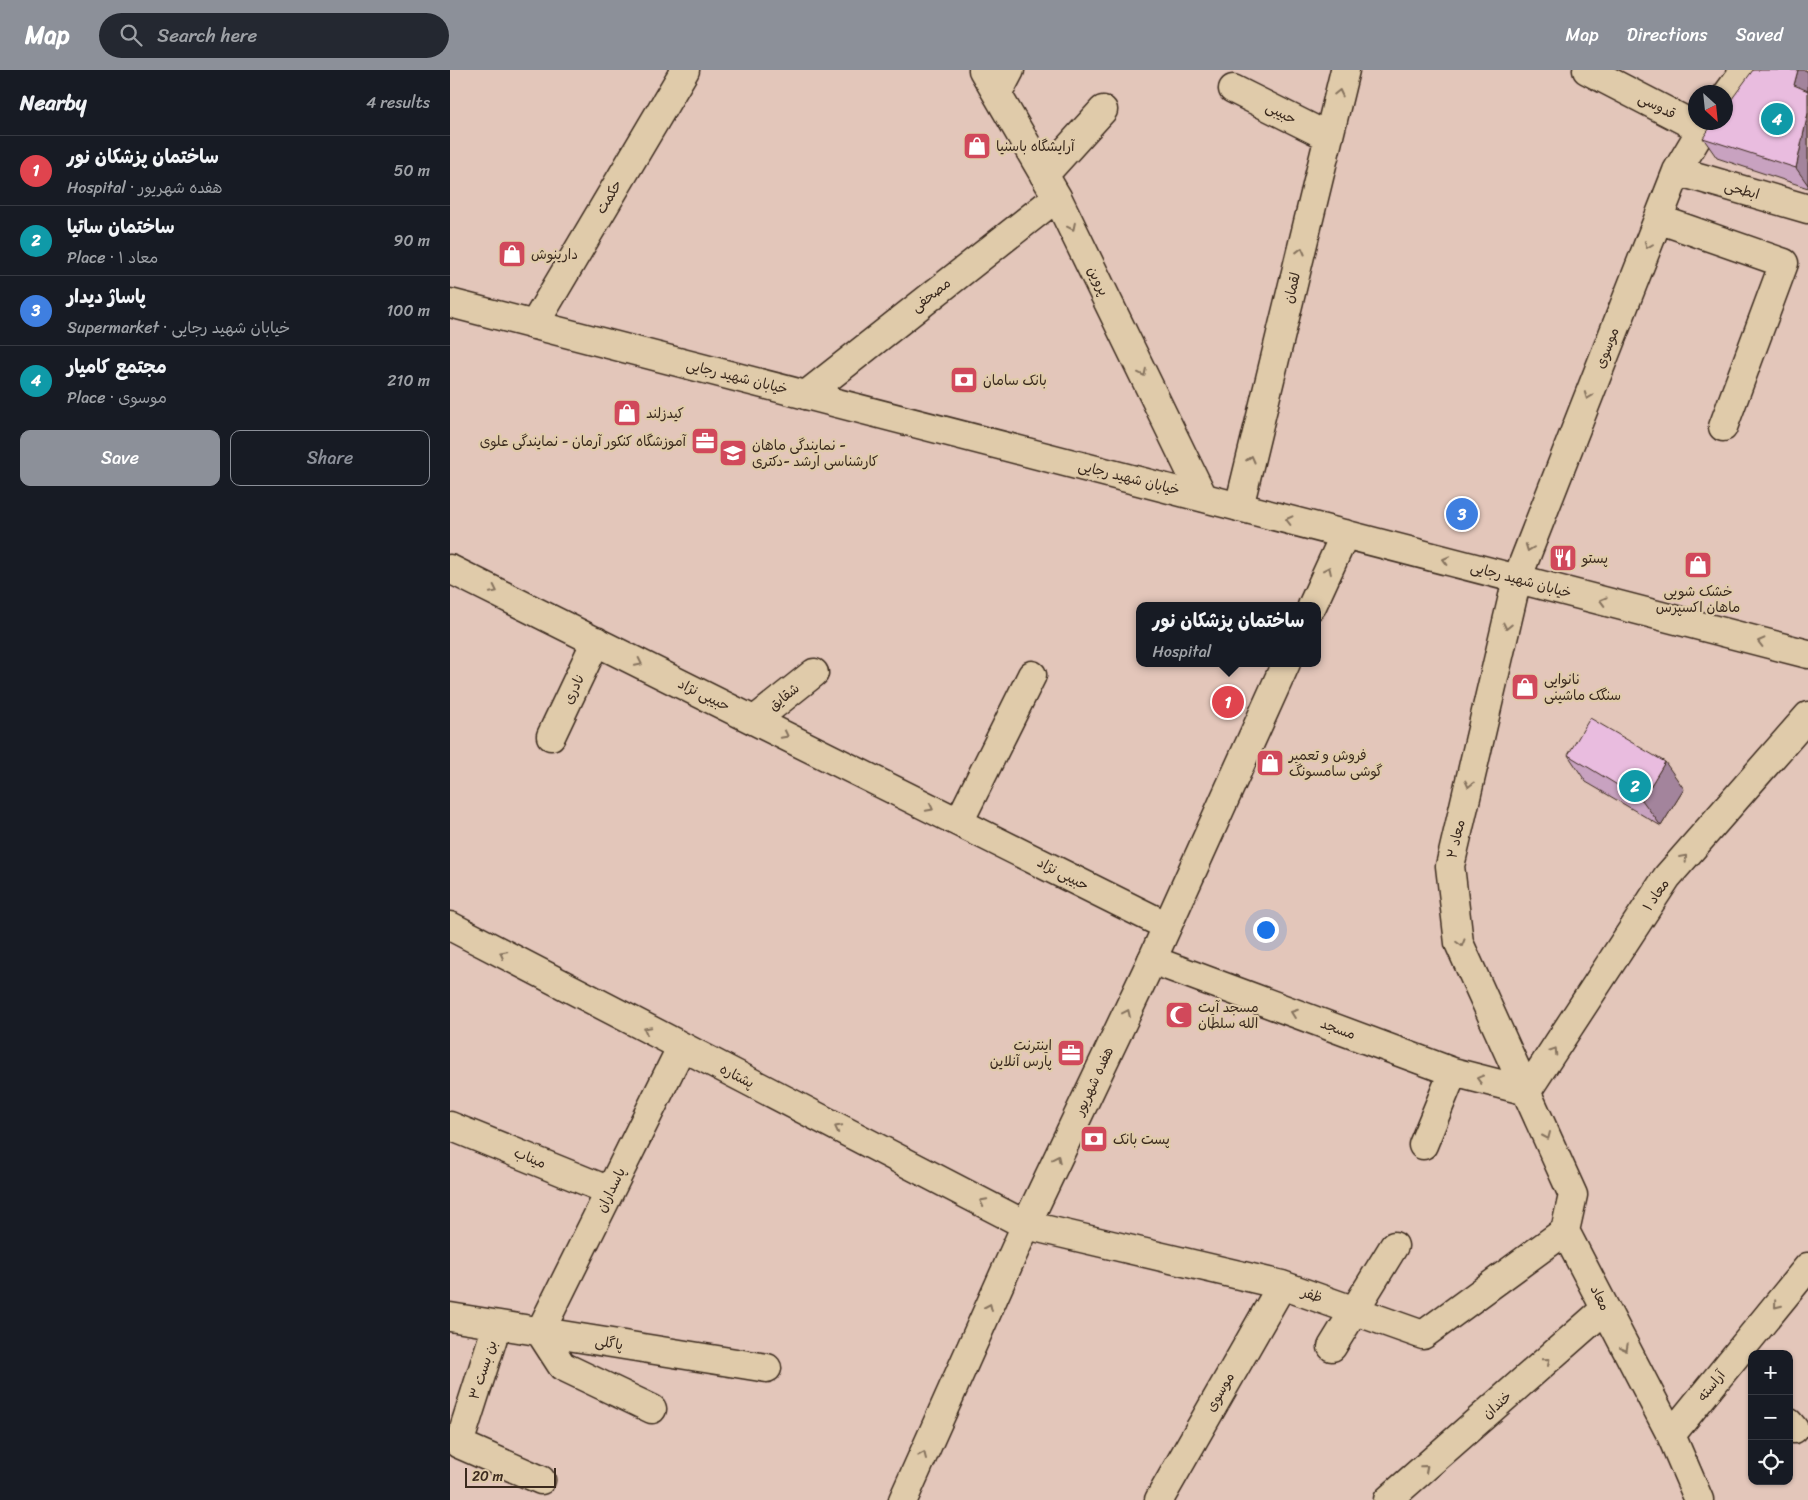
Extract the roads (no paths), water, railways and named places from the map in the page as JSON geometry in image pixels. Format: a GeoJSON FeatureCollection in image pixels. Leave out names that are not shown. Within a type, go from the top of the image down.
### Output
{"type":"FeatureCollection","features":[{"type":"Feature","properties":{"kind":"street","name":"حکمت"},"geometry":{"type":"LineString","coordinates":[[534,324],[685,70]]}},
{"type":"Feature","properties":{"kind":"street","name":"پروین"},"geometry":{"type":"LineString","coordinates":[[983,70],[1004,81],[1051,186],[1203,497]]}},
{"type":"Feature","properties":{"kind":"street","name":"لقمان"},"geometry":{"type":"LineString","coordinates":[[1239,507],[1345,70]]}},
{"type":"Feature","properties":{"kind":"street","name":"قدوسی"},"geometry":{"type":"LineString","coordinates":[[1586,70],[1688,118]]}},
{"type":"Feature","properties":{"kind":"street"},"geometry":{"type":"LineString","coordinates":[[1733,86],[1745,70]]}},
{"type":"Feature","properties":{"kind":"street","name":"حبیبی"},"geometry":{"type":"LineString","coordinates":[[1233,89],[1329,137]]}},
{"type":"Feature","properties":{"kind":"street","name":"مصحفی"},"geometry":{"type":"LineString","coordinates":[[806,395],[1051,186],[1103,110]]}},
{"type":"Feature","properties":{"kind":"street","name":"موسوی"},"geometry":{"type":"LineString","coordinates":[[1517,578],[1676,171],[1702,130]]}},
{"type":"Feature","properties":{"kind":"street","name":"ابطحی"},"geometry":{"type":"LineString","coordinates":[[1676,171],[1808,209]]}},
{"type":"Feature","properties":{"kind":"street"},"geometry":{"type":"LineString","coordinates":[[1658,219],[1784,263],[1723,427]]}},
{"type":"Feature","properties":{"kind":"street","name":"خیابان شهید رجایی"},"geometry":{"type":"LineString","coordinates":[[450,303],[1808,654]]}},
{"type":"Feature","properties":{"kind":"street"},"geometry":{"type":"LineString","coordinates":[[1314,602],[1345,534]]}},
{"type":"Feature","properties":{"kind":"street","name":"حبیبی نژاد"},"geometry":{"type":"LineString","coordinates":[[450,569],[1167,926]]}},
{"type":"Feature","properties":{"kind":"street","name":"معاد ۲"},"geometry":{"type":"LineString","coordinates":[[1517,578],[1450,866],[1459,944],[1527,1091]]}},
{"type":"Feature","properties":{"kind":"street","name":"نادری"},"geometry":{"type":"LineString","coordinates":[[552,736],[596,641]]}},
{"type":"Feature","properties":{"kind":"street","name":"هفده شهریور"},"geometry":{"type":"LineString","coordinates":[[903,1500],[1026,1225],[1152,960],[1284,667]]}},
{"type":"Feature","properties":{"kind":"street","name":"شقایق"},"geometry":{"type":"LineString","coordinates":[[755,720],[814,673]]}},
{"type":"Feature","properties":{"kind":"street"},"geometry":{"type":"LineString","coordinates":[[959,822],[1032,675]]}},
{"type":"Feature","properties":{"kind":"street","name":"معاد ۱"},"geometry":{"type":"LineString","coordinates":[[1527,1091],[1667,877],[1808,716]]}},
{"type":"Feature","properties":{"kind":"street","name":"پشتاره"},"geometry":{"type":"LineString","coordinates":[[450,926],[681,1048],[1026,1225]]}},
{"type":"Feature","properties":{"kind":"street","name":"مسجد"},"geometry":{"type":"LineString","coordinates":[[1152,960],[1453,1072],[1527,1091]]}},
{"type":"Feature","properties":{"kind":"street","name":"پاسداران"},"geometry":{"type":"LineString","coordinates":[[540,1332],[681,1048]]}},
{"type":"Feature","properties":{"kind":"street"},"geometry":{"type":"LineString","coordinates":[[1423,1145],[1453,1072]]}},
{"type":"Feature","properties":{"kind":"street"},"geometry":{"type":"LineString","coordinates":[[1527,1091],[1572,1196],[1565,1231]]}},
{"type":"Feature","properties":{"kind":"street","name":"میناب"},"geometry":{"type":"LineString","coordinates":[[450,1126],[610,1191]]}},
{"type":"Feature","properties":{"kind":"street","name":"ظفر"},"geometry":{"type":"LineString","coordinates":[[1026,1225],[1282,1285],[1423,1335],[1565,1231]]}},
{"type":"Feature","properties":{"kind":"street","name":"معاد"},"geometry":{"type":"LineString","coordinates":[[1565,1231],[1671,1435],[1699,1500]]}},
{"type":"Feature","properties":{"kind":"street"},"geometry":{"type":"LineString","coordinates":[[1332,1346],[1394,1246]]}},
{"type":"Feature","properties":{"kind":"street","name":"آراسته"},"geometry":{"type":"LineString","coordinates":[[1671,1435],[1746,1358],[1808,1267]]}},
{"type":"Feature","properties":{"kind":"street","name":"موسوی"},"geometry":{"type":"LineString","coordinates":[[1159,1500],[1282,1285]]}},
{"type":"Feature","properties":{"kind":"street","name":"خندان"},"geometry":{"type":"LineString","coordinates":[[1388,1500],[1605,1309]]}},
{"type":"Feature","properties":{"kind":"street","name":"پاگلی"},"geometry":{"type":"LineString","coordinates":[[450,1317],[768,1368]]}},
{"type":"Feature","properties":{"kind":"street","name":"بن بست ۳"},"geometry":{"type":"LineString","coordinates":[[497,1325],[459,1444],[541,1480]]}},
{"type":"Feature","properties":{"kind":"street"},"geometry":{"type":"LineString","coordinates":[[540,1332],[562,1366],[652,1409]]}},
{"type":"Feature","properties":{"kind":"place","name":"مجتمع کامیار"},"geometry":{"type":"Point","coordinates":[1777,119]}},
{"type":"Feature","properties":{"kind":"place","name":"آرایشگاه باسنیا"},"geometry":{"type":"Point","coordinates":[977,146]}},
{"type":"Feature","properties":{"kind":"place","name":"دارینوش"},"geometry":{"type":"Point","coordinates":[512,254]}},
{"type":"Feature","properties":{"kind":"place","name":"بانک سامان"},"geometry":{"type":"Point","coordinates":[964,380]}},
{"type":"Feature","properties":{"kind":"place","name":"کیدزلند"},"geometry":{"type":"Point","coordinates":[627,413]}},
{"type":"Feature","properties":{"kind":"place","name":"آموزشگاه کنکور آرمان - نمایندگی علوی"},"geometry":{"type":"Point","coordinates":[705,441]}},
{"type":"Feature","properties":{"kind":"place","name":"نمایندگی ماهان - کارشناسی ارشد -دکتری"},"geometry":{"type":"Point","coordinates":[733,453]}},
{"type":"Feature","properties":{"kind":"place","name":"پاساژ دیدار"},"geometry":{"type":"Point","coordinates":[1462,514]}},
{"type":"Feature","properties":{"kind":"place","name":"پستو"},"geometry":{"type":"Point","coordinates":[1563,558]}},
{"type":"Feature","properties":{"kind":"place","name":"خشک شویی ماهان اکسپرس"},"geometry":{"type":"Point","coordinates":[1698,565]}},
{"type":"Feature","properties":{"kind":"place","name":"نانوایی سنگک ماشینی"},"geometry":{"type":"Point","coordinates":[1525,687]}},
{"type":"Feature","properties":{"kind":"place","name":"ساختمان پزشکان نور"},"geometry":{"type":"Point","coordinates":[1228,702]}},
{"type":"Feature","properties":{"kind":"place","name":"فروش و تعمیر گوشی سامسونگ"},"geometry":{"type":"Point","coordinates":[1270,763]}},
{"type":"Feature","properties":{"kind":"place","name":"ساختمان ساتیا"},"geometry":{"type":"Point","coordinates":[1635,786]}},
{"type":"Feature","properties":{"kind":"place","name":"مسجد آیت الله سلطان"},"geometry":{"type":"Point","coordinates":[1179,1015]}},
{"type":"Feature","properties":{"kind":"place","name":"اینترنت پارس آنلاین"},"geometry":{"type":"Point","coordinates":[1071,1053]}},
{"type":"Feature","properties":{"kind":"place","name":"پست بانک"},"geometry":{"type":"Point","coordinates":[1094,1139]}}]}
